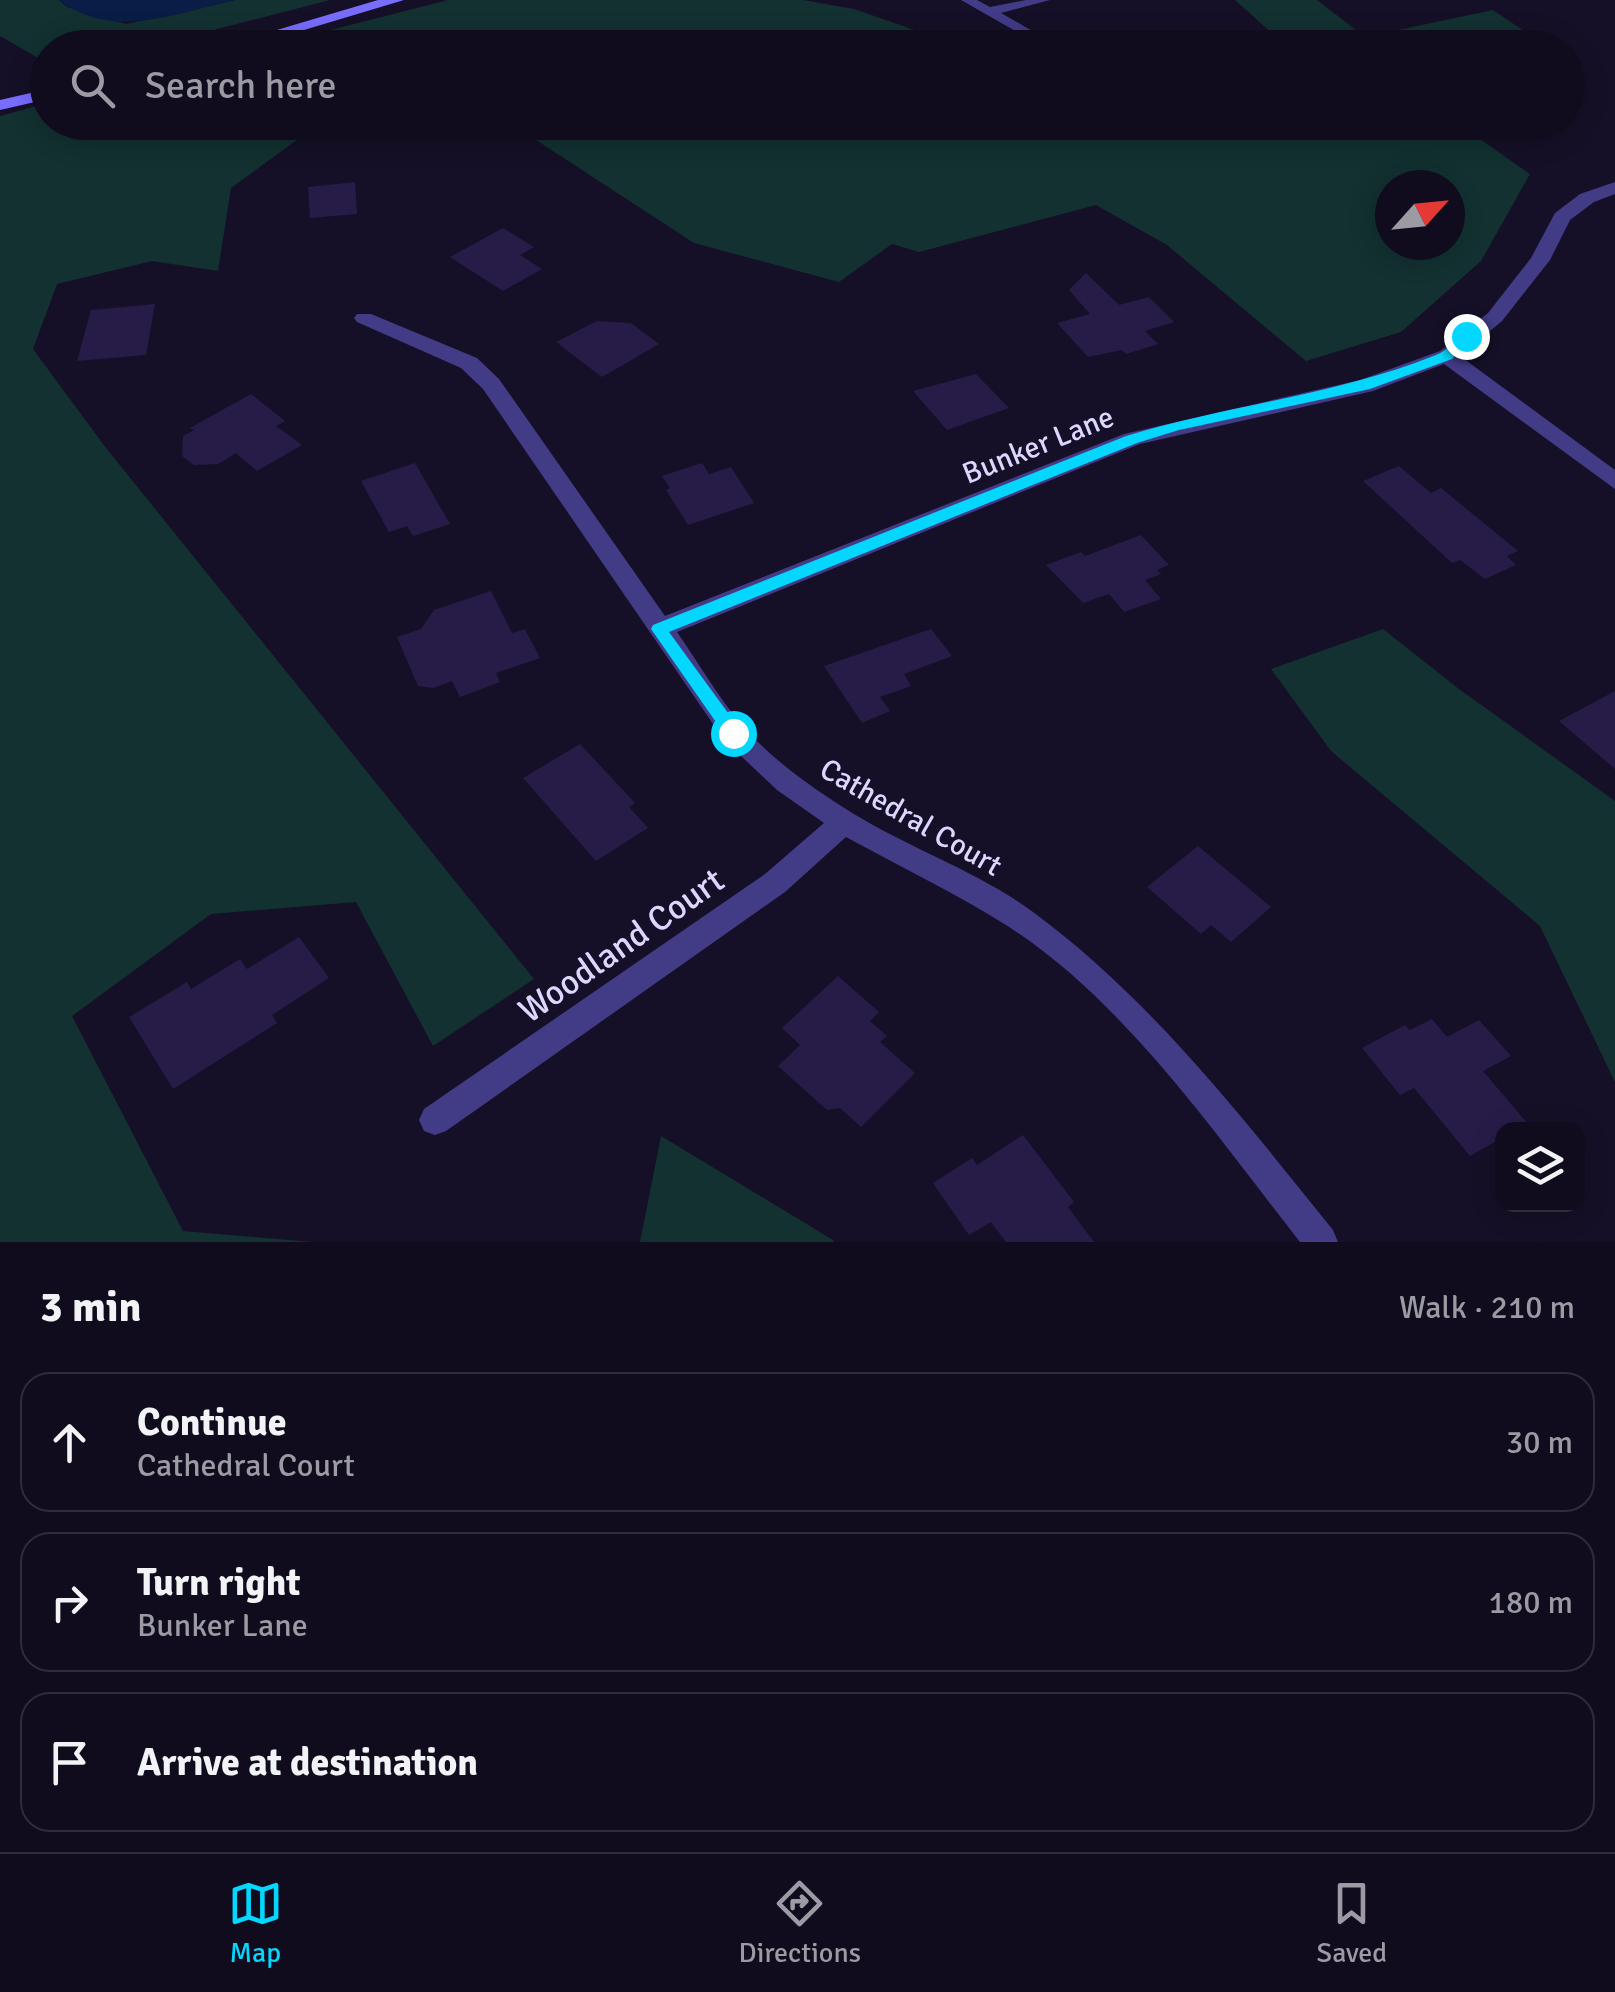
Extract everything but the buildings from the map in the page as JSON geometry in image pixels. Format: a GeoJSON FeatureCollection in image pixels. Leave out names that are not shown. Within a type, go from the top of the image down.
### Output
{"type":"FeatureCollection","features":[{"type":"Feature","properties":{"kind":"street"},"geometry":{"type":"LineString","coordinates":[[288,30],[396,0]]}},
{"type":"Feature","properties":{"kind":"street"},"geometry":{"type":"LineString","coordinates":[[0,105],[30,98]]}},
{"type":"Feature","properties":{"kind":"street","name":"Bunker Lane"},"geometry":{"type":"LineString","coordinates":[[659,629],[1132,440],[1177,426],[1365,386],[1447,356],[1495,317],[1540,260],[1562,217],[1587,198],[1615,188]]}},
{"type":"Feature","properties":{"kind":"street","name":"Cathedral Court"},"geometry":{"type":"LineString","coordinates":[[364,318],[469,363],[490,384],[733,733],[787,782],[844,822],[1004,908],[1076,962],[1144,1027],[1320,1242]]}},
{"type":"Feature","properties":{"kind":"street"},"geometry":{"type":"LineString","coordinates":[[1447,356],[1615,481]]}},
{"type":"Feature","properties":{"kind":"street","name":"Woodland Court"},"geometry":{"type":"LineString","coordinates":[[434,1120],[774,884],[844,822]]}},
{"type":"Feature","properties":{"kind":"lane"},"geometry":{"type":"LineString","coordinates":[[967,0],[1022,30]]}},
{"type":"Feature","properties":{"kind":"lane"},"geometry":{"type":"LineString","coordinates":[[987,12],[1044,0]]}},
{"type":"Feature","properties":{"kind":"green space"},"geometry":{"type":"Polygon","coordinates":[[[0,0],[59,0],[67,7],[126,24],[235,0],[330,0],[214,30],[30,30],[30,53],[0,36],[0,0]]]}},
{"type":"Feature","properties":{"kind":"green space"},"geometry":{"type":"Polygon","coordinates":[[[448,0],[803,0],[854,9],[915,30],[330,30],[448,0]]]}},
{"type":"Feature","properties":{"kind":"green space"},"geometry":{"type":"Polygon","coordinates":[[[1235,0],[1317,0],[1356,30],[1268,30],[1235,0]]]}},
{"type":"Feature","properties":{"kind":"green space"},"geometry":{"type":"Polygon","coordinates":[[[1493,10],[1523,30],[1398,30],[1493,10]]]}},
{"type":"Feature","properties":{"kind":"green space"},"geometry":{"type":"Polygon","coordinates":[[[30,108],[30,140],[297,140],[231,188],[218,271],[152,261],[57,284],[33,349],[106,448],[534,979],[433,1046],[356,902],[211,914],[72,1016],[183,1231],[313,1242],[0,1242],[0,116],[30,108]]]}},
{"type":"Feature","properties":{"kind":"green space"},"geometry":{"type":"Polygon","coordinates":[[[536,140],[1481,140],[1530,174],[1481,261],[1401,332],[1306,361],[1167,245],[1096,205],[919,252],[892,244],[839,282],[694,243],[536,140]]]}},
{"type":"Feature","properties":{"kind":"green space"},"geometry":{"type":"Polygon","coordinates":[[[1383,629],[1615,801],[1615,1082],[1540,926],[1331,751],[1271,669],[1383,629]]]}},
{"type":"Feature","properties":{"kind":"green space"},"geometry":{"type":"Polygon","coordinates":[[[661,1136],[833,1240],[834,1242],[640,1242],[661,1136]]]}},
{"type":"Feature","properties":{"kind":"water"},"geometry":{"type":"Polygon","coordinates":[[[59,0],[235,0],[168,17],[122,21],[79,12],[59,0]]]}},
{"type":"Feature","properties":{"kind":"route"},"geometry":{"type":"LineString","coordinates":[[733,733],[659,629],[1132,440],[1177,426],[1365,386],[1447,356],[1466,336]]}}]}
